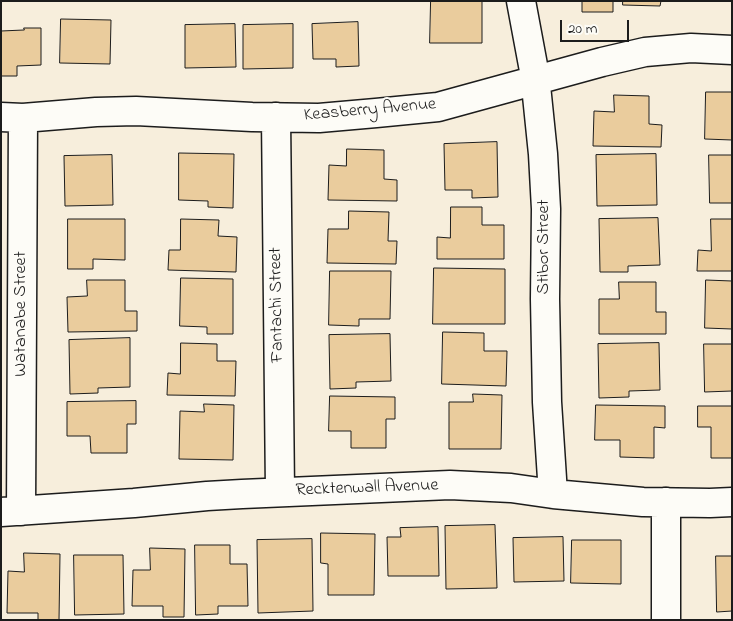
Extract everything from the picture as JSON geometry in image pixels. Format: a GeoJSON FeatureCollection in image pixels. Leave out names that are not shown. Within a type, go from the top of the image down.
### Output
{"type":"FeatureCollection","features":[{"type":"Feature","properties":{"kind":"street","name":"Stibor Street"},"geometry":{"type":"LineString","coordinates":[[521,1],[544,154],[547,402],[553,494]]}},
{"type":"Feature","properties":{"kind":"street","name":"Keasberry Avenue"},"geometry":{"type":"LineString","coordinates":[[12,117],[136,111],[319,118],[438,107],[645,52],[691,48],[732,50]]}},
{"type":"Feature","properties":{"kind":"street","name":"Watanabe Street"},"geometry":{"type":"LineString","coordinates":[[11,511],[12,117]]}},
{"type":"Feature","properties":{"kind":"street","name":"Fantachi Street"},"geometry":{"type":"LineString","coordinates":[[276,117],[280,492]]}},
{"type":"Feature","properties":{"kind":"street","name":"Recktenwall Avenue"},"geometry":{"type":"LineString","coordinates":[[11,511],[134,504],[207,496],[450,485],[511,488],[553,494],[643,502],[710,504],[732,502]]}},
{"type":"Feature","properties":{"kind":"street"},"geometry":{"type":"LineString","coordinates":[[666,502],[666,620]]}},
{"type":"Feature","properties":{"kind":"building"},"geometry":{"type":"Polygon","coordinates":[[[431,1],[482,1],[482,43],[430,43],[431,1]]]}},
{"type":"Feature","properties":{"kind":"building"},"geometry":{"type":"Polygon","coordinates":[[[582,1],[613,1],[613,12],[582,12],[582,1]]]}},
{"type":"Feature","properties":{"kind":"building"},"geometry":{"type":"Polygon","coordinates":[[[623,1],[661,1],[660,6],[623,5],[623,1]]]}},
{"type":"Feature","properties":{"kind":"building"},"geometry":{"type":"Polygon","coordinates":[[[61,19],[111,20],[110,64],[60,63],[61,19]]]}},
{"type":"Feature","properties":{"kind":"building"},"geometry":{"type":"Polygon","coordinates":[[[358,22],[359,66],[336,67],[336,59],[313,59],[312,24],[358,22]]]}},
{"type":"Feature","properties":{"kind":"building"},"geometry":{"type":"Polygon","coordinates":[[[235,24],[236,67],[185,68],[185,25],[235,24]]]}},
{"type":"Feature","properties":{"kind":"building"},"geometry":{"type":"Polygon","coordinates":[[[293,24],[293,68],[243,69],[243,25],[293,24]]]}},
{"type":"Feature","properties":{"kind":"building"},"geometry":{"type":"Polygon","coordinates":[[[24,28],[41,28],[41,65],[17,66],[17,76],[1,76],[1,31],[24,30],[24,28]]]}},
{"type":"Feature","properties":{"kind":"building"},"geometry":{"type":"Polygon","coordinates":[[[706,92],[732,92],[732,140],[705,139],[706,92]]]}},
{"type":"Feature","properties":{"kind":"building"},"geometry":{"type":"Polygon","coordinates":[[[614,95],[649,96],[649,124],[662,125],[661,147],[593,146],[594,111],[614,112],[614,95]]]}},
{"type":"Feature","properties":{"kind":"building"},"geometry":{"type":"Polygon","coordinates":[[[497,142],[498,197],[472,198],[472,190],[445,190],[444,144],[497,142]]]}},
{"type":"Feature","properties":{"kind":"building"},"geometry":{"type":"Polygon","coordinates":[[[347,149],[384,150],[384,179],[397,180],[397,201],[328,200],[329,165],[346,166],[347,149]]]}},
{"type":"Feature","properties":{"kind":"building"},"geometry":{"type":"Polygon","coordinates":[[[179,153],[234,154],[233,208],[208,207],[208,201],[179,200],[179,153]]]}},
{"type":"Feature","properties":{"kind":"building"},"geometry":{"type":"Polygon","coordinates":[[[656,154],[657,205],[597,206],[596,155],[656,154]]]}},
{"type":"Feature","properties":{"kind":"building"},"geometry":{"type":"Polygon","coordinates":[[[112,155],[113,205],[65,206],[64,156],[112,155]]]}},
{"type":"Feature","properties":{"kind":"building"},"geometry":{"type":"Polygon","coordinates":[[[709,155],[732,155],[732,203],[710,203],[709,155]]]}},
{"type":"Feature","properties":{"kind":"building"},"geometry":{"type":"Polygon","coordinates":[[[451,207],[482,207],[482,225],[504,225],[504,259],[437,259],[437,237],[450,238],[451,207]]]}},
{"type":"Feature","properties":{"kind":"building"},"geometry":{"type":"Polygon","coordinates":[[[349,211],[389,212],[388,241],[397,241],[396,264],[327,263],[328,229],[348,229],[349,211]]]}},
{"type":"Feature","properties":{"kind":"building"},"geometry":{"type":"Polygon","coordinates":[[[658,218],[660,265],[628,266],[628,272],[600,272],[599,219],[658,218]]]}},
{"type":"Feature","properties":{"kind":"building"},"geometry":{"type":"Polygon","coordinates":[[[68,219],[125,219],[125,260],[93,259],[93,269],[68,269],[68,219]]]}},
{"type":"Feature","properties":{"kind":"building"},"geometry":{"type":"Polygon","coordinates":[[[181,219],[219,220],[218,236],[237,237],[236,272],[168,270],[169,250],[180,250],[181,219]]]}},
{"type":"Feature","properties":{"kind":"building"},"geometry":{"type":"Polygon","coordinates":[[[711,219],[732,219],[732,271],[697,271],[698,250],[711,251],[711,219]]]}},
{"type":"Feature","properties":{"kind":"building"},"geometry":{"type":"Polygon","coordinates":[[[434,268],[505,269],[505,324],[433,324],[434,268]]]}},
{"type":"Feature","properties":{"kind":"building"},"geometry":{"type":"Polygon","coordinates":[[[330,271],[391,271],[390,319],[359,319],[359,326],[329,325],[330,271]]]}},
{"type":"Feature","properties":{"kind":"building"},"geometry":{"type":"Polygon","coordinates":[[[181,278],[233,279],[233,334],[207,334],[207,327],[180,326],[181,278]]]}},
{"type":"Feature","properties":{"kind":"building"},"geometry":{"type":"Polygon","coordinates":[[[87,280],[125,280],[125,311],[137,311],[137,331],[68,332],[67,297],[87,296],[87,280]]]}},
{"type":"Feature","properties":{"kind":"building"},"geometry":{"type":"Polygon","coordinates":[[[706,280],[732,281],[732,329],[705,328],[706,280]]]}},
{"type":"Feature","properties":{"kind":"building"},"geometry":{"type":"Polygon","coordinates":[[[619,282],[656,282],[656,312],[666,312],[666,334],[599,334],[599,299],[619,299],[619,282]]]}},
{"type":"Feature","properties":{"kind":"building"},"geometry":{"type":"Polygon","coordinates":[[[443,332],[484,333],[484,351],[507,351],[506,386],[442,384],[443,332]]]}},
{"type":"Feature","properties":{"kind":"building"},"geometry":{"type":"Polygon","coordinates":[[[390,334],[391,381],[356,382],[356,388],[330,389],[329,335],[390,334]]]}},
{"type":"Feature","properties":{"kind":"building"},"geometry":{"type":"Polygon","coordinates":[[[130,338],[130,387],[98,388],[98,393],[70,394],[69,340],[130,338]]]}},
{"type":"Feature","properties":{"kind":"building"},"geometry":{"type":"Polygon","coordinates":[[[181,343],[217,344],[217,361],[236,361],[235,396],[167,395],[168,373],[180,374],[181,343]]]}},
{"type":"Feature","properties":{"kind":"building"},"geometry":{"type":"Polygon","coordinates":[[[659,343],[660,390],[629,391],[629,397],[599,398],[598,344],[659,343]]]}},
{"type":"Feature","properties":{"kind":"building"},"geometry":{"type":"Polygon","coordinates":[[[704,344],[732,344],[732,391],[705,392],[704,344]]]}},
{"type":"Feature","properties":{"kind":"building"},"geometry":{"type":"Polygon","coordinates":[[[473,394],[502,395],[501,449],[449,449],[449,402],[473,402],[473,394]]]}},
{"type":"Feature","properties":{"kind":"building"},"geometry":{"type":"Polygon","coordinates":[[[330,396],[395,397],[395,419],[386,419],[386,448],[351,448],[351,431],[329,431],[330,396]]]}},
{"type":"Feature","properties":{"kind":"building"},"geometry":{"type":"Polygon","coordinates":[[[136,401],[136,424],[127,424],[127,453],[91,453],[90,436],[67,436],[67,402],[136,401]]]}},
{"type":"Feature","properties":{"kind":"building"},"geometry":{"type":"Polygon","coordinates":[[[204,404],[234,405],[233,460],[179,459],[180,411],[204,412],[204,404]]]}},
{"type":"Feature","properties":{"kind":"building"},"geometry":{"type":"Polygon","coordinates":[[[596,405],[665,406],[665,428],[654,427],[654,458],[620,457],[620,440],[595,440],[596,405]]]}},
{"type":"Feature","properties":{"kind":"building"},"geometry":{"type":"Polygon","coordinates":[[[698,406],[732,406],[732,458],[711,458],[711,427],[698,427],[698,406]]]}},
{"type":"Feature","properties":{"kind":"building"},"geometry":{"type":"Polygon","coordinates":[[[495,525],[497,588],[446,589],[445,526],[495,525]]]}},
{"type":"Feature","properties":{"kind":"building"},"geometry":{"type":"Polygon","coordinates":[[[438,527],[439,576],[388,576],[387,537],[401,537],[400,528],[438,527]]]}},
{"type":"Feature","properties":{"kind":"building"},"geometry":{"type":"Polygon","coordinates":[[[321,533],[375,534],[374,595],[328,595],[328,564],[321,563],[321,533]]]}},
{"type":"Feature","properties":{"kind":"building"},"geometry":{"type":"Polygon","coordinates":[[[563,537],[564,581],[514,582],[513,538],[563,537]]]}},
{"type":"Feature","properties":{"kind":"building"},"geometry":{"type":"Polygon","coordinates":[[[312,539],[313,611],[258,613],[257,540],[312,539]]]}},
{"type":"Feature","properties":{"kind":"building"},"geometry":{"type":"Polygon","coordinates":[[[572,540],[621,540],[621,584],[571,583],[572,540]]]}},
{"type":"Feature","properties":{"kind":"building"},"geometry":{"type":"Polygon","coordinates":[[[195,545],[230,545],[230,564],[247,564],[248,606],[218,606],[218,614],[196,615],[195,545]]]}},
{"type":"Feature","properties":{"kind":"building"},"geometry":{"type":"Polygon","coordinates":[[[150,548],[185,549],[184,617],[163,617],[163,606],[132,606],[133,570],[150,570],[150,548]]]}},
{"type":"Feature","properties":{"kind":"building"},"geometry":{"type":"Polygon","coordinates":[[[24,553],[60,554],[59,620],[38,620],[38,613],[7,613],[8,571],[24,572],[24,553]]]}},
{"type":"Feature","properties":{"kind":"building"},"geometry":{"type":"Polygon","coordinates":[[[74,555],[123,555],[124,614],[75,615],[74,555]]]}},
{"type":"Feature","properties":{"kind":"building"},"geometry":{"type":"Polygon","coordinates":[[[716,556],[732,556],[732,611],[717,612],[716,556]]]}}]}
